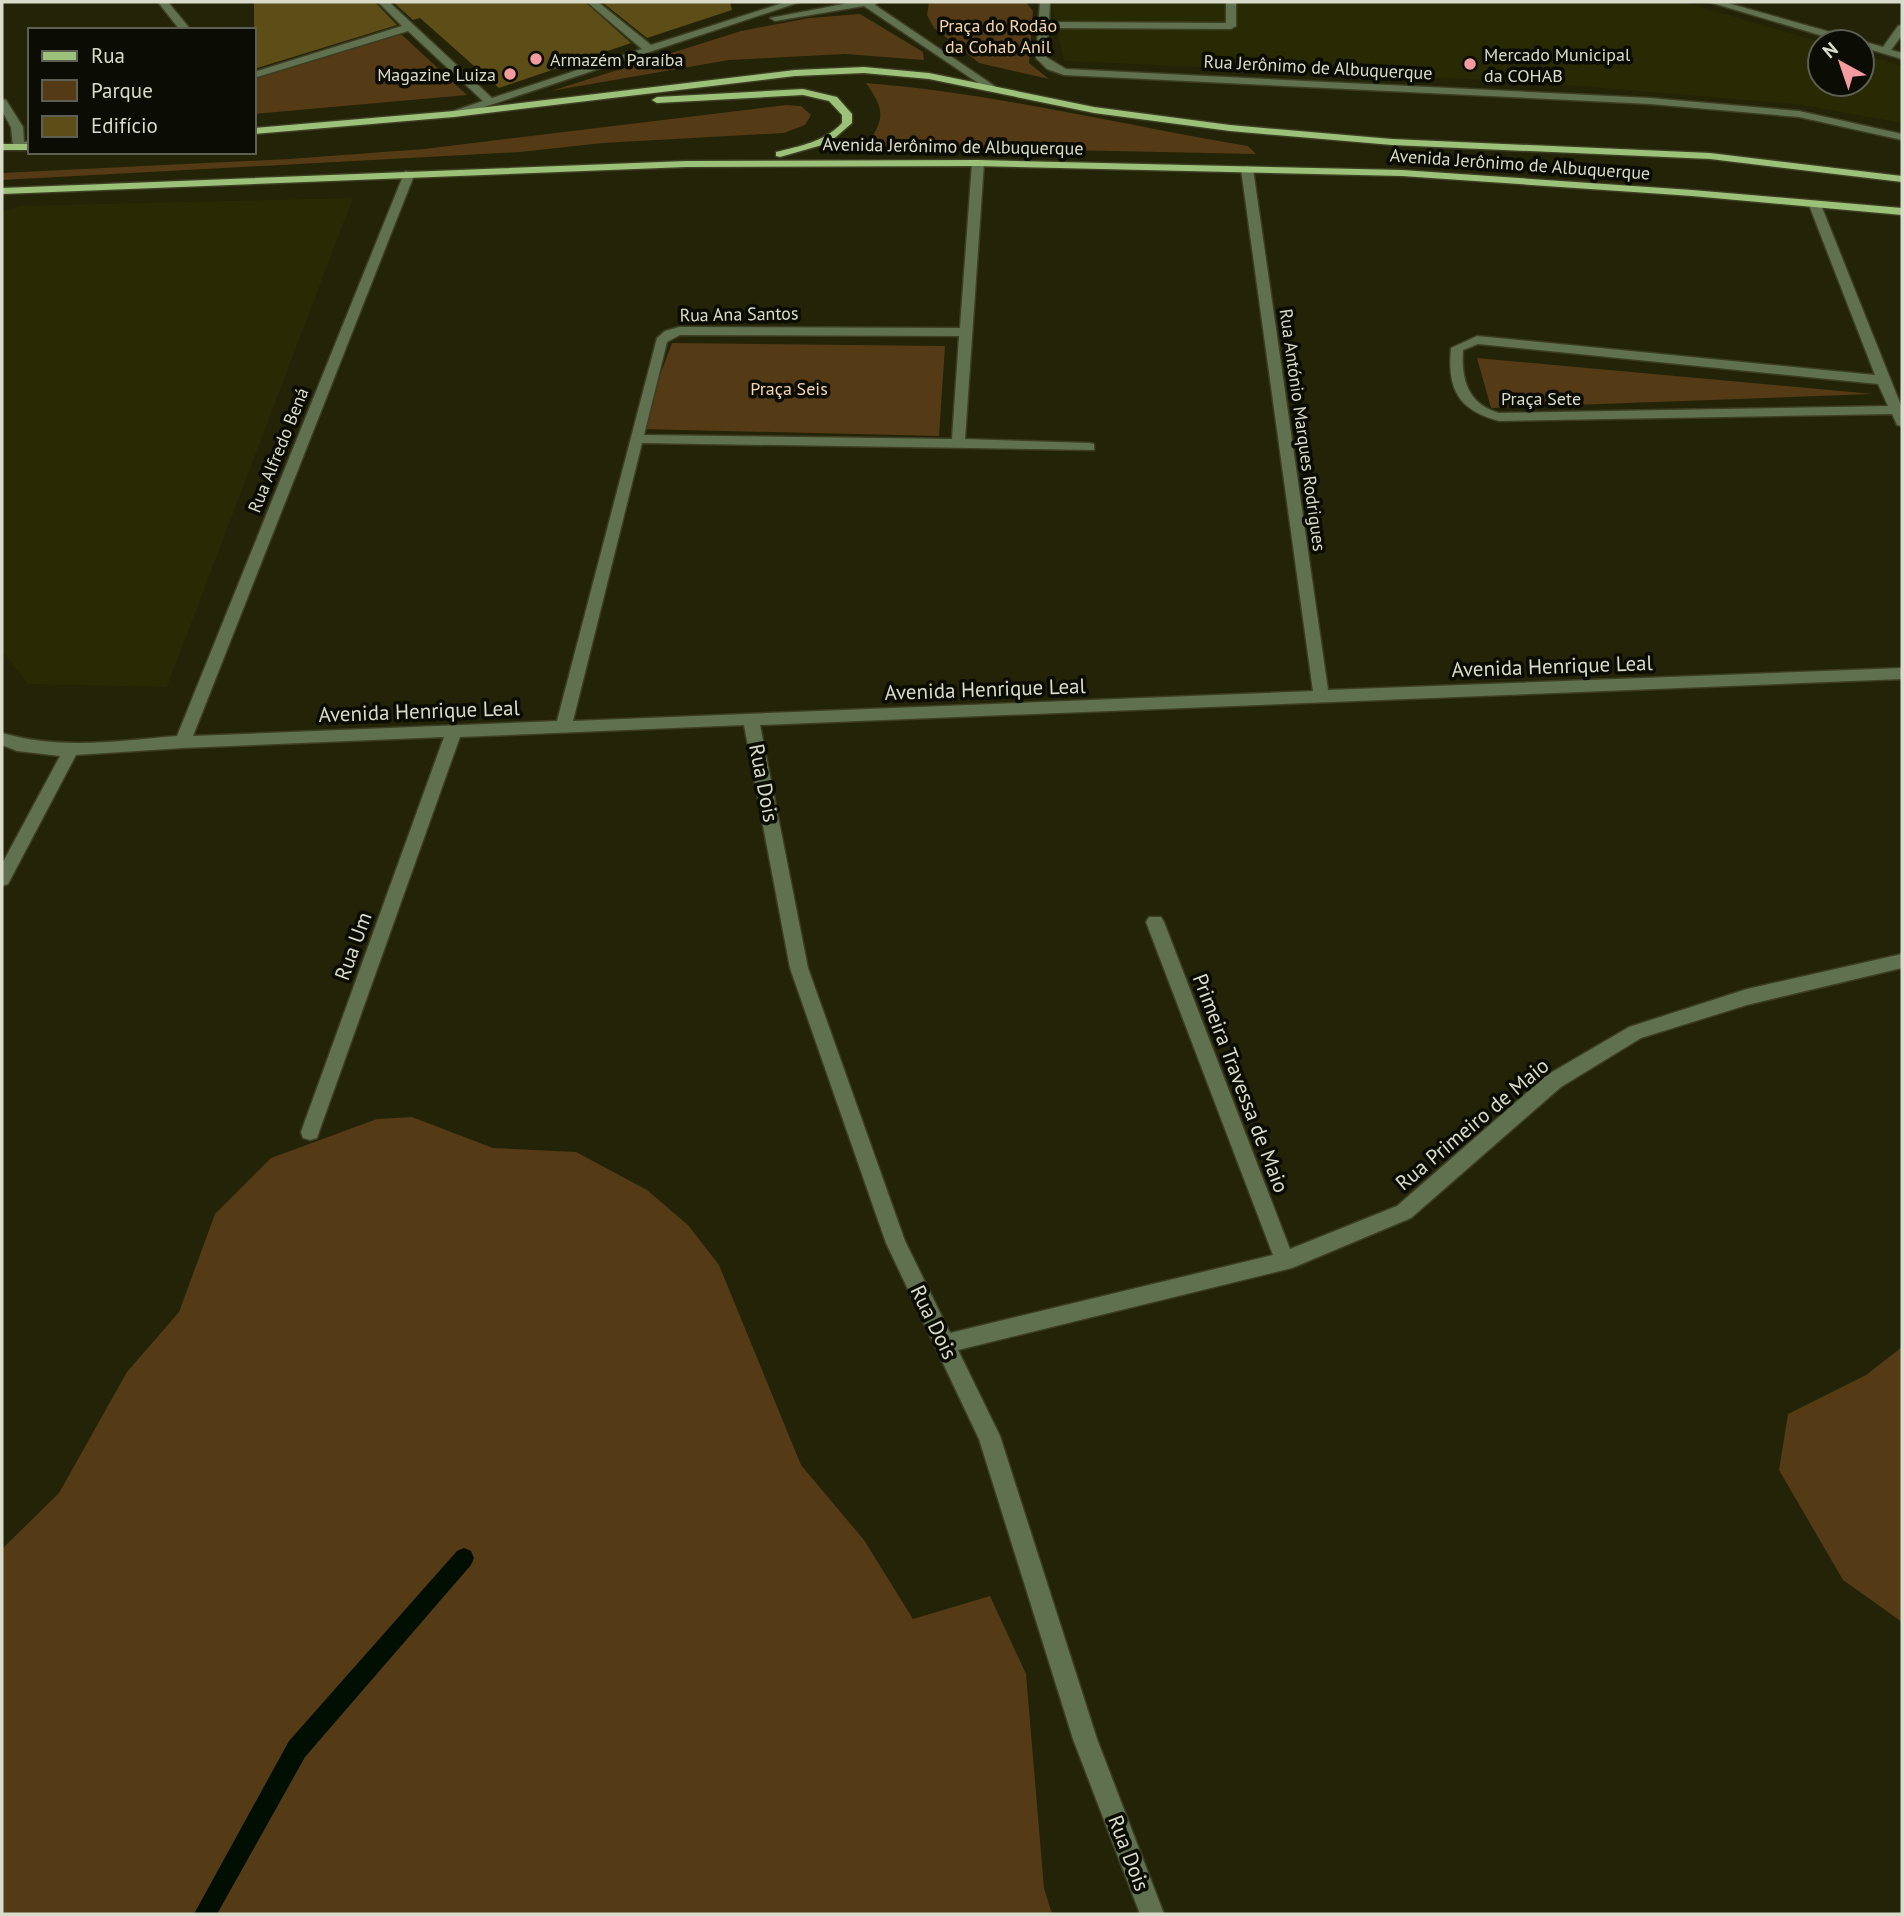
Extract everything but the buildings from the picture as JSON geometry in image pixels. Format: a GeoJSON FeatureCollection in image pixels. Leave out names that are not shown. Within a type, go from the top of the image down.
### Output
{"type":"FeatureCollection","features":[{"type":"Feature","properties":{"kind":"main road","name":"Avenida Jerônimo de Albuquerque"},"geometry":{"type":"LineString","coordinates":[[256,131],[454,114],[819,71],[909,73],[1094,110],[1230,128],[1392,142],[1710,156],[1902,179]]}},
{"type":"Feature","properties":{"kind":"main road"},"geometry":{"type":"LineString","coordinates":[[454,114],[783,92],[824,96],[839,104],[848,114],[847,124],[841,131],[809,148],[754,158],[685,164]]}},
{"type":"Feature","properties":{"kind":"main road"},"geometry":{"type":"LineString","coordinates":[[2,147],[26,146]]}},
{"type":"Feature","properties":{"kind":"main road","name":"Avenida Jerônimo de Albuquerque"},"geometry":{"type":"LineString","coordinates":[[2,191],[685,164],[978,163],[1402,173],[1692,193],[1902,212]]}},
{"type":"Feature","properties":{"kind":"street"},"geometry":{"type":"LineString","coordinates":[[163,2],[184,28]]}},
{"type":"Feature","properties":{"kind":"street"},"geometry":{"type":"LineString","coordinates":[[383,2],[490,102]]}},
{"type":"Feature","properties":{"kind":"street"},"geometry":{"type":"LineString","coordinates":[[592,2],[649,49]]}},
{"type":"Feature","properties":{"kind":"street"},"geometry":{"type":"LineString","coordinates":[[454,114],[795,2]]}},
{"type":"Feature","properties":{"kind":"street"},"geometry":{"type":"LineString","coordinates":[[1045,2],[1044,25],[1231,26],[1231,2]]}},
{"type":"Feature","properties":{"kind":"street"},"geometry":{"type":"LineString","coordinates":[[1714,2],[1806,28]]}},
{"type":"Feature","properties":{"kind":"street"},"geometry":{"type":"LineString","coordinates":[[649,49],[762,20],[866,3],[994,89]]}},
{"type":"Feature","properties":{"kind":"street","name":"Rua Jerônimo de Albuquerque"},"geometry":{"type":"LineString","coordinates":[[1044,25],[1041,58],[1051,67],[1064,72],[1664,102],[1799,114],[1902,137]]}},
{"type":"Feature","properties":{"kind":"street"},"geometry":{"type":"LineString","coordinates":[[256,74],[410,27]]}},
{"type":"Feature","properties":{"kind":"street"},"geometry":{"type":"LineString","coordinates":[[1885,51],[1902,27]]}},
{"type":"Feature","properties":{"kind":"street"},"geometry":{"type":"LineString","coordinates":[[1876,48],[1902,56]]}},
{"type":"Feature","properties":{"kind":"street"},"geometry":{"type":"LineString","coordinates":[[2,102],[26,146]]}},
{"type":"Feature","properties":{"kind":"street"},"geometry":{"type":"LineString","coordinates":[[958,443],[978,163]]}},
{"type":"Feature","properties":{"kind":"street","name":"Rua António Marques Rodrigues"},"geometry":{"type":"LineString","coordinates":[[1247,169],[1321,696]]}},
{"type":"Feature","properties":{"kind":"street","name":"Rua Alfredo Bená"},"geometry":{"type":"LineString","coordinates":[[183,741],[409,173]]}},
{"type":"Feature","properties":{"kind":"street"},"geometry":{"type":"LineString","coordinates":[[1815,205],[1899,416]]}},
{"type":"Feature","properties":{"kind":"street","name":"Rua Ana Santos"},"geometry":{"type":"LineString","coordinates":[[564,726],[661,341],[669,334],[680,331],[964,332]]}},
{"type":"Feature","properties":{"kind":"street","name":"Praça Sete"},"geometry":{"type":"LineString","coordinates":[[1883,380],[1477,340],[1457,348],[1455,363],[1461,388],[1471,407],[1485,415],[1499,417],[1899,416]]}},
{"type":"Feature","properties":{"kind":"street"},"geometry":{"type":"LineString","coordinates":[[636,439],[1089,447]]}},
{"type":"Feature","properties":{"kind":"street","name":"Avenida Henrique Leal"},"geometry":{"type":"LineString","coordinates":[[2,739],[36,749],[71,749],[183,741],[1902,673]]}},
{"type":"Feature","properties":{"kind":"street","name":"Rua Dois"},"geometry":{"type":"LineString","coordinates":[[751,719],[799,968],[897,1243],[989,1436],[1085,1739],[1152,1914]]}},
{"type":"Feature","properties":{"kind":"street","name":"Rua Um"},"geometry":{"type":"LineString","coordinates":[[310,1132],[455,730]]}},
{"type":"Feature","properties":{"kind":"street"},"geometry":{"type":"LineString","coordinates":[[2,879],[71,749]]}},
{"type":"Feature","properties":{"kind":"street","name":"Primeira Travessa de Maio"},"geometry":{"type":"LineString","coordinates":[[1155,922],[1285,1261]]}},
{"type":"Feature","properties":{"kind":"street","name":"Rua Primeiro de Maio"},"geometry":{"type":"LineString","coordinates":[[944,1344],[1285,1261],[1404,1212],[1554,1081],[1635,1032],[1747,997],[1902,961]]}},
{"type":"Feature","properties":{"kind":"shaded area","name":"Mercado Municipal da COHAB"},"geometry":{"type":"Polygon","coordinates":[[[1051,2],[1683,2],[1806,38],[1806,98],[1876,98],[1876,58],[1902,66],[1902,123],[1803,105],[1533,82],[1064,61],[1051,2]]]}},
{"type":"Feature","properties":{"kind":"shaded area"},"geometry":{"type":"Polygon","coordinates":[[[353,198],[167,687],[28,684],[2,651],[2,212],[19,206],[353,198]]]}},
{"type":"Feature","properties":{"kind":"green space","name":"Praça do Rodão da Cohab Anil"},"geometry":{"type":"Polygon","coordinates":[[[929,2],[1026,2],[1033,11],[1029,63],[1049,79],[979,63],[934,28],[927,15],[929,2]]]}},
{"type":"Feature","properties":{"kind":"green space"},"geometry":{"type":"Polygon","coordinates":[[[860,14],[923,52],[924,60],[845,54],[729,60],[551,91],[741,31],[809,18],[860,14]]]}},
{"type":"Feature","properties":{"kind":"green space"},"geometry":{"type":"Polygon","coordinates":[[[401,34],[467,95],[256,114],[256,78],[401,34]]]}},
{"type":"Feature","properties":{"kind":"green space"},"geometry":{"type":"Polygon","coordinates":[[[866,83],[962,94],[1058,110],[1248,146],[1256,154],[867,146],[877,128],[880,108],[866,83]]]}},
{"type":"Feature","properties":{"kind":"green space"},"geometry":{"type":"Polygon","coordinates":[[[786,105],[801,106],[811,115],[805,125],[784,133],[603,143],[520,152],[2,180],[2,173],[289,159],[424,149],[786,105]]]}},
{"type":"Feature","properties":{"kind":"green space","name":"Praça Seis"},"geometry":{"type":"Polygon","coordinates":[[[672,343],[945,346],[939,436],[640,429],[672,343]]]}},
{"type":"Feature","properties":{"kind":"green space"},"geometry":{"type":"Polygon","coordinates":[[[1477,358],[1873,394],[1491,408],[1477,358]]]}},
{"type":"Feature","properties":{"kind":"green space"},"geometry":{"type":"Polygon","coordinates":[[[412,1117],[493,1148],[576,1152],[647,1190],[688,1225],[719,1265],[801,1465],[864,1540],[913,1619],[990,1596],[1026,1674],[1044,1888],[1052,1914],[2,1914],[2,1549],[59,1493],[127,1372],[179,1312],[215,1214],[271,1158],[377,1119],[412,1117]]]}},
{"type":"Feature","properties":{"kind":"green space"},"geometry":{"type":"Polygon","coordinates":[[[1902,1347],[1902,1622],[1843,1580],[1779,1470],[1788,1414],[1866,1375],[1902,1347]]]}},
{"type":"Feature","properties":{"kind":"waterway"},"geometry":{"type":"LineString","coordinates":[[205,1914],[297,1749],[464,1558]]}},
{"type":"Feature","properties":{"kind":"place","name":"Armazém Paraíba"},"geometry":{"type":"Point","coordinates":[536,59]}},
{"type":"Feature","properties":{"kind":"place","name":"Mercado Municipal da COHAB"},"geometry":{"type":"Point","coordinates":[1470,64]}},
{"type":"Feature","properties":{"kind":"place","name":"Magazine Luiza"},"geometry":{"type":"Point","coordinates":[510,74]}}]}
